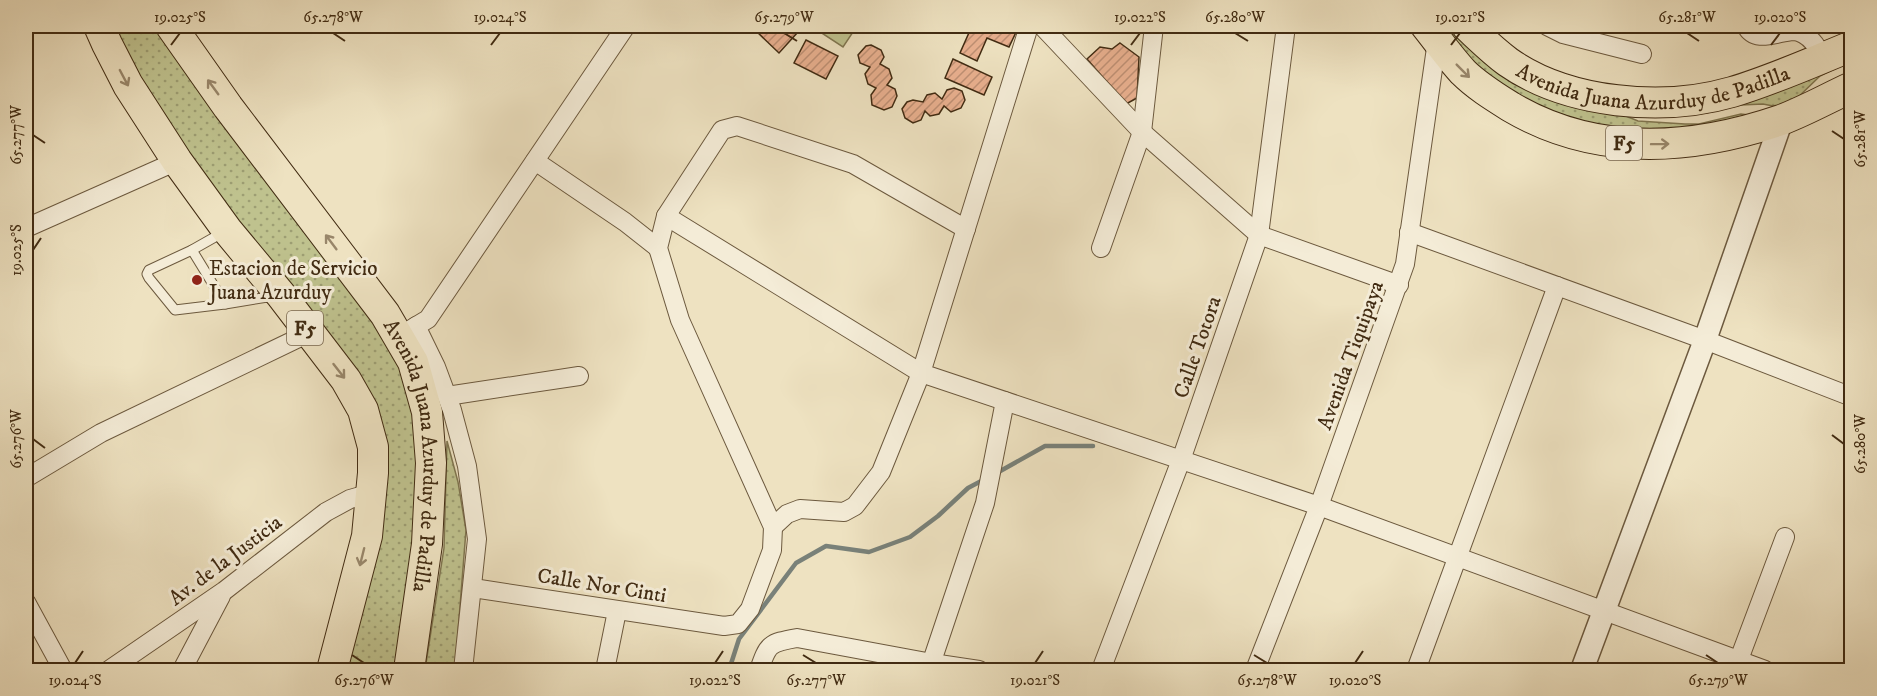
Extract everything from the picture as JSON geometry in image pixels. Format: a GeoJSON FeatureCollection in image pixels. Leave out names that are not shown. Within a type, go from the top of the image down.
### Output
{"type":"FeatureCollection","features":[{"type":"Feature","properties":{"kind":"highway","name":"Avenida Juana Azurduy de Padilla"},"geometry":{"type":"LineString","coordinates":[[99,26],[128,85],[177,161],[227,230],[281,295],[346,380],[363,410],[373,447],[367,536],[332,670]]}},
{"type":"Feature","properties":{"kind":"highway","name":"Avenida Juana Azurduy de Padilla"},"geometry":{"type":"LineString","coordinates":[[171,26],[228,107],[386,314],[407,332],[427,412],[431,464],[427,544],[409,670]]}},
{"type":"Feature","properties":{"kind":"highway","name":"Avenida Juana Azurduy de Padilla"},"geometry":{"type":"LineString","coordinates":[[1467,26],[1483,42],[1530,75],[1581,94],[1620,101],[1666,102],[1700,99],[1730,92],[1759,83],[1851,46]]}},
{"type":"Feature","properties":{"kind":"highway","name":"Avenida Juana Azurduy de Padilla"},"geometry":{"type":"LineString","coordinates":[[1432,33],[1464,72],[1491,94],[1528,117],[1564,132],[1632,144],[1674,144],[1737,133],[1782,119],[1851,87]]}},
{"type":"Feature","properties":{"kind":"highway"},"geometry":{"type":"LineString","coordinates":[[1620,101],[1656,116],[1681,120],[1749,109],[1782,119],[1824,79],[1851,63]]}},
{"type":"Feature","properties":{"kind":"street"},"geometry":{"type":"LineString","coordinates":[[463,670],[477,538],[467,466],[447,396],[436,367],[407,332],[428,319],[626,26]]}},
{"type":"Feature","properties":{"kind":"street"},"geometry":{"type":"LineString","coordinates":[[966,229],[853,164],[737,126],[722,130],[666,216],[658,248],[680,320],[773,527],[787,514],[800,509],[844,512],[855,506],[881,472],[921,373],[966,229],[1029,26]]}},
{"type":"Feature","properties":{"kind":"street"},"geometry":{"type":"LineString","coordinates":[[1042,26],[1142,132],[1259,235],[1399,285]]}},
{"type":"Feature","properties":{"kind":"street"},"geometry":{"type":"LineString","coordinates":[[1101,248],[1142,132],[1154,26]]}},
{"type":"Feature","properties":{"kind":"street","name":"Calle Totora"},"geometry":{"type":"LineString","coordinates":[[1101,670],[1181,460],[1259,235],[1286,26]]}},
{"type":"Feature","properties":{"kind":"street"},"geometry":{"type":"LineString","coordinates":[[1547,26],[1563,34],[1594,34],[1641,54]]}},
{"type":"Feature","properties":{"kind":"street"},"geometry":{"type":"LineString","coordinates":[[1746,26],[1758,36],[1775,35],[1801,28],[1806,36],[1815,43],[1822,58]]}},
{"type":"Feature","properties":{"kind":"street","name":"Avenida Tiquipaya"},"geometry":{"type":"LineString","coordinates":[[1255,670],[1318,506],[1405,264],[1432,33]]}},
{"type":"Feature","properties":{"kind":"street"},"geometry":{"type":"LineString","coordinates":[[1582,670],[1705,340],[1782,119]]}},
{"type":"Feature","properties":{"kind":"street"},"geometry":{"type":"LineString","coordinates":[[26,228],[177,161]]}},
{"type":"Feature","properties":{"kind":"street"},"geometry":{"type":"LineString","coordinates":[[535,161],[625,222],[658,248]]}},
{"type":"Feature","properties":{"kind":"street"},"geometry":{"type":"LineString","coordinates":[[666,216],[921,373],[1318,506],[1604,611],[1737,666],[1765,670]]}},
{"type":"Feature","properties":{"kind":"street"},"geometry":{"type":"LineString","coordinates":[[1410,232],[1705,340],[1851,397]]}},
{"type":"Feature","properties":{"kind":"street"},"geometry":{"type":"LineString","coordinates":[[1416,670],[1557,286]]}},
{"type":"Feature","properties":{"kind":"street"},"geometry":{"type":"LineString","coordinates":[[26,478],[101,433],[309,333]]}},
{"type":"Feature","properties":{"kind":"street"},"geometry":{"type":"LineString","coordinates":[[447,396],[579,376]]}},
{"type":"Feature","properties":{"kind":"street"},"geometry":{"type":"LineString","coordinates":[[931,667],[985,503],[1005,401]]}},
{"type":"Feature","properties":{"kind":"street","name":"Av. de la Justicia"},"geometry":{"type":"LineString","coordinates":[[109,670],[224,591],[326,512],[371,493]]}},
{"type":"Feature","properties":{"kind":"street","name":"Calle Nor Cinti"},"geometry":{"type":"LineString","coordinates":[[473,588],[724,626],[738,624],[750,609],[772,550],[773,527]]}},
{"type":"Feature","properties":{"kind":"street"},"geometry":{"type":"LineString","coordinates":[[1737,666],[1785,537]]}},
{"type":"Feature","properties":{"kind":"street"},"geometry":{"type":"LineString","coordinates":[[182,670],[224,591]]}},
{"type":"Feature","properties":{"kind":"street"},"geometry":{"type":"LineString","coordinates":[[26,602],[63,670]]}},
{"type":"Feature","properties":{"kind":"street"},"geometry":{"type":"LineString","coordinates":[[605,670],[617,611]]}},
{"type":"Feature","properties":{"kind":"street"},"geometry":{"type":"LineString","coordinates":[[759,670],[765,652],[775,642],[797,638],[931,667],[979,670]]}},
{"type":"Feature","properties":{"kind":"lane"},"geometry":{"type":"LineString","coordinates":[[227,230],[192,250],[149,270],[148,278],[175,310],[281,295]]}},
{"type":"Feature","properties":{"kind":"lane"},"geometry":{"type":"LineString","coordinates":[[192,250],[225,304]]}},
{"type":"Feature","properties":{"kind":"green space"},"geometry":{"type":"Polygon","coordinates":[[[108,26],[160,26],[378,327],[395,356],[410,398],[417,440],[419,500],[397,670],[343,670],[381,450],[192,165],[108,26]]]}},
{"type":"Feature","properties":{"kind":"green space"},"geometry":{"type":"Polygon","coordinates":[[[811,26],[857,26],[843,47],[811,26]]]}},
{"type":"Feature","properties":{"kind":"green space"},"geometry":{"type":"Polygon","coordinates":[[[1437,26],[1453,26],[1638,121],[1699,124],[1741,114],[1749,115],[1707,129],[1615,133],[1507,95],[1437,26]]]}},
{"type":"Feature","properties":{"kind":"green space"},"geometry":{"type":"Polygon","coordinates":[[[1836,68],[1820,76],[1794,101],[1778,107],[1763,104],[1741,105],[1706,113],[1677,116],[1836,68]]]}},
{"type":"Feature","properties":{"kind":"green space"},"geometry":{"type":"Polygon","coordinates":[[[447,441],[458,482],[466,530],[455,670],[425,670],[444,548],[447,441]]]}},
{"type":"Feature","properties":{"kind":"building"},"geometry":{"type":"Polygon","coordinates":[[[373,26],[401,26],[402,30],[373,33],[373,26]]]}},
{"type":"Feature","properties":{"kind":"building"},"geometry":{"type":"Polygon","coordinates":[[[757,26],[788,26],[797,33],[779,53],[754,29],[757,26]]]}},
{"type":"Feature","properties":{"kind":"building"},"geometry":{"type":"Polygon","coordinates":[[[972,26],[1018,28],[1009,47],[987,38],[977,61],[960,53],[972,26]]]}},
{"type":"Feature","properties":{"kind":"building"},"geometry":{"type":"Polygon","coordinates":[[[806,40],[838,56],[826,79],[794,63],[806,40]]]}},
{"type":"Feature","properties":{"kind":"building"},"geometry":{"type":"Polygon","coordinates":[[[1120,43],[1139,57],[1137,98],[1126,104],[1087,59],[1100,47],[1112,49],[1120,43]]]}},
{"type":"Feature","properties":{"kind":"building"},"geometry":{"type":"Polygon","coordinates":[[[871,45],[881,50],[884,57],[880,64],[889,69],[892,78],[887,85],[895,89],[897,96],[892,107],[884,110],[872,105],[871,95],[876,88],[868,84],[865,74],[870,67],[860,63],[858,55],[866,46],[871,45]]]}},
{"type":"Feature","properties":{"kind":"building"},"geometry":{"type":"Polygon","coordinates":[[[953,59],[992,77],[984,95],[945,78],[953,59]]]}},
{"type":"Feature","properties":{"kind":"building"},"geometry":{"type":"Polygon","coordinates":[[[954,88],[962,91],[965,100],[961,108],[951,112],[944,106],[939,114],[930,116],[925,111],[921,120],[913,123],[905,118],[902,109],[907,102],[913,100],[923,102],[927,95],[935,93],[942,99],[947,90],[954,88]]]}},
{"type":"Feature","properties":{"kind":"waterway"},"geometry":{"type":"LineString","coordinates":[[995,474],[1045,446],[1093,446]]}},
{"type":"Feature","properties":{"kind":"waterway"},"geometry":{"type":"LineString","coordinates":[[729,670],[739,639],[796,563],[826,546],[869,552],[910,537],[938,516],[968,488],[985,479]]}},
{"type":"Feature","properties":{"kind":"place","name":"Estacion de Servicio Juana Azurduy"},"geometry":{"type":"Point","coordinates":[197,280]}}]}
